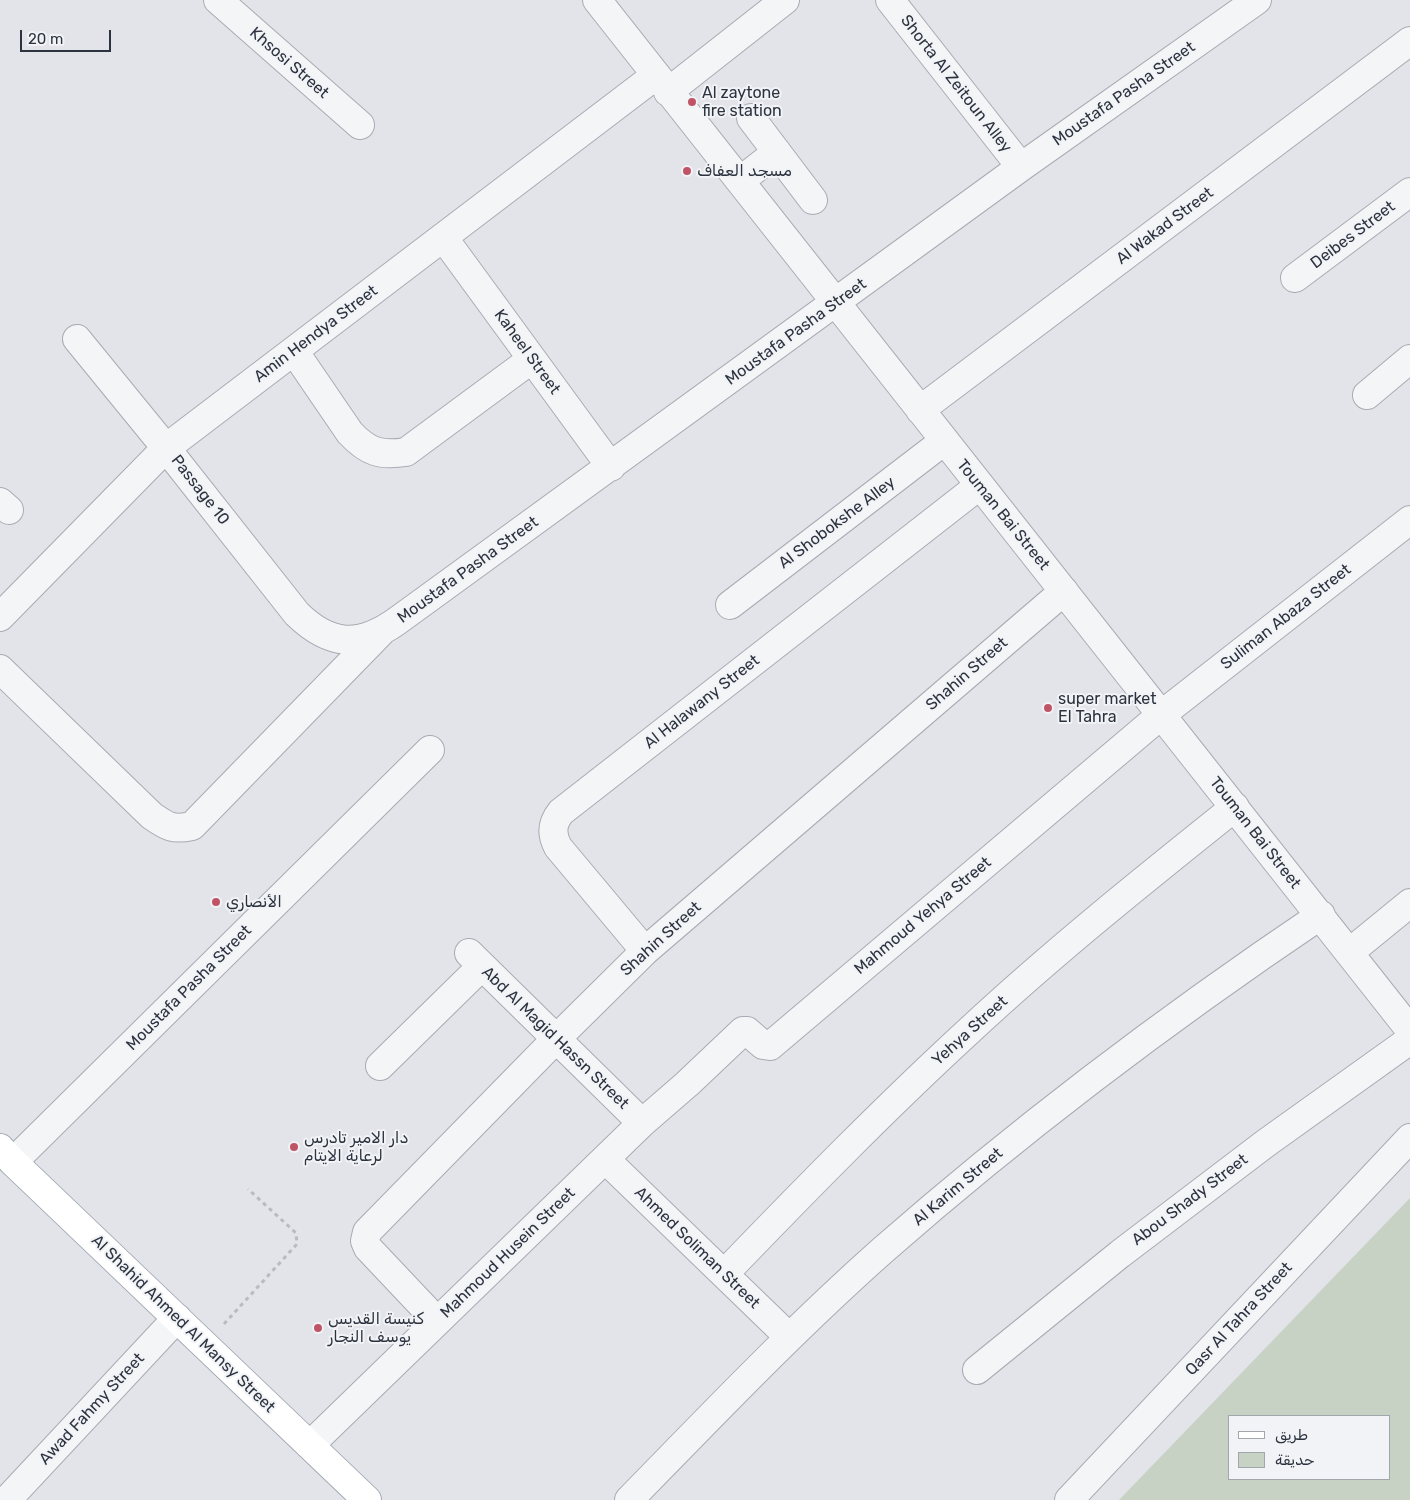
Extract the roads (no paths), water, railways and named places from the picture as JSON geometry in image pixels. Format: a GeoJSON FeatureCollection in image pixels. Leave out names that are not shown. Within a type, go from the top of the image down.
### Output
{"type":"FeatureCollection","features":[{"type":"Feature","properties":{"kind":"main road","name":"Al Shahid Ahmed Al Mansy Street"},"geometry":{"type":"LineString","coordinates":[[6,1155],[310,1445],[359,1497]]}},
{"type":"Feature","properties":{"kind":"street","name":"Khsosi Street"},"geometry":{"type":"LineString","coordinates":[[218,0],[360,125]]}},
{"type":"Feature","properties":{"kind":"street","name":"Touman Bai Street"},"geometry":{"type":"LineString","coordinates":[[597,0],[1410,1030]]}},
{"type":"Feature","properties":{"kind":"street","name":"Amin Hendya Street"},"geometry":{"type":"LineString","coordinates":[[0,617],[166,448],[443,237],[785,0]]}},
{"type":"Feature","properties":{"kind":"street","name":"Shorta Al Zeitoun Alley"},"geometry":{"type":"LineString","coordinates":[[890,0],[1021,167]]}},
{"type":"Feature","properties":{"kind":"street","name":"Moustafa Pasha Street"},"geometry":{"type":"LineString","coordinates":[[327,636],[345,640],[364,639],[381,632],[611,467],[1021,167],[1257,0]]}},
{"type":"Feature","properties":{"kind":"street","name":"Al Wakad Street"},"geometry":{"type":"LineString","coordinates":[[920,410],[1410,41]]}},
{"type":"Feature","properties":{"kind":"street"},"geometry":{"type":"LineString","coordinates":[[751,118],[813,200]]}},
{"type":"Feature","properties":{"kind":"street"},"geometry":{"type":"LineString","coordinates":[[740,181],[777,152]]}},
{"type":"Feature","properties":{"kind":"street","name":"Deibes Street"},"geometry":{"type":"LineString","coordinates":[[1295,278],[1410,192]]}},
{"type":"Feature","properties":{"kind":"street","name":"Kaheel Street"},"geometry":{"type":"LineString","coordinates":[[443,237],[611,467]]}},
{"type":"Feature","properties":{"kind":"street","name":"Passage 10"},"geometry":{"type":"LineString","coordinates":[[77,339],[297,614],[310,627],[327,636]]}},
{"type":"Feature","properties":{"kind":"street"},"geometry":{"type":"LineString","coordinates":[[294,351],[350,433],[361,444],[375,452],[390,454],[406,452],[532,359]]}},
{"type":"Feature","properties":{"kind":"street"},"geometry":{"type":"LineString","coordinates":[[1367,396],[1410,359]]}},
{"type":"Feature","properties":{"kind":"street","name":"Al Shobokshe Alley"},"geometry":{"type":"LineString","coordinates":[[730,605],[944,441]]}},
{"type":"Feature","properties":{"kind":"street","name":"Al Halawany Street"},"geometry":{"type":"LineString","coordinates":[[645,950],[558,847],[553,833],[556,818],[561,812],[980,485]]}},
{"type":"Feature","properties":{"kind":"street","name":"Suliman Abaza Street"},"geometry":{"type":"LineString","coordinates":[[1161,715],[1410,520]]}},
{"type":"Feature","properties":{"kind":"street","name":"Shahin Street"},"geometry":{"type":"LineString","coordinates":[[438,1321],[368,1248],[365,1241],[367,1232],[645,950],[1064,591]]}},
{"type":"Feature","properties":{"kind":"street"},"geometry":{"type":"LineString","coordinates":[[0,669],[152,816],[167,826],[179,829],[192,826],[381,632]]}},
{"type":"Feature","properties":{"kind":"street","name":"Mahmoud Yehya Street"},"geometry":{"type":"LineString","coordinates":[[687,1084],[745,1030],[763,1045],[770,1046],[1161,715]]}},
{"type":"Feature","properties":{"kind":"street","name":"Moustafa Pasha Street"},"geometry":{"type":"LineString","coordinates":[[6,1155],[430,750]]}},
{"type":"Feature","properties":{"kind":"street","name":"Yehya Street"},"geometry":{"type":"LineString","coordinates":[[724,1274],[847,1147],[971,1028],[1101,915],[1235,808]]}},
{"type":"Feature","properties":{"kind":"street"},"geometry":{"type":"LineString","coordinates":[[1350,952],[1410,903]]}},
{"type":"Feature","properties":{"kind":"street","name":"Al Karim Street"},"geometry":{"type":"LineString","coordinates":[[629,1500],[789,1337],[889,1245],[974,1172],[1068,1096],[1165,1024],[1321,916]]}},
{"type":"Feature","properties":{"kind":"street","name":"Abd Al Magid Hassn Street"},"geometry":{"type":"LineString","coordinates":[[380,1066],[475,960],[642,1123]]}},
{"type":"Feature","properties":{"kind":"street","name":"Abou Shady Street"},"geometry":{"type":"LineString","coordinates":[[977,1370],[1120,1254],[1258,1149],[1410,1040]]}},
{"type":"Feature","properties":{"kind":"street","name":"Mahmoud Husein Street"},"geometry":{"type":"LineString","coordinates":[[310,1445],[605,1158],[687,1084]]}},
{"type":"Feature","properties":{"kind":"street","name":"Qasr Al Tahra Street"},"geometry":{"type":"LineString","coordinates":[[1069,1500],[1410,1138]]}},
{"type":"Feature","properties":{"kind":"street","name":"Ahmed Soliman Street"},"geometry":{"type":"LineString","coordinates":[[605,1158],[789,1337]]}},
{"type":"Feature","properties":{"kind":"street","name":"Awad Fahmy Street"},"geometry":{"type":"LineString","coordinates":[[7,1500],[177,1318]]}},
{"type":"Feature","properties":{"kind":"place","name":"Al zaytone fire station"},"geometry":{"type":"Point","coordinates":[692,102]}},
{"type":"Feature","properties":{"kind":"place","name":"مسجد العفاف"},"geometry":{"type":"Point","coordinates":[687,171]}},
{"type":"Feature","properties":{"kind":"place","name":"super market El Tahra"},"geometry":{"type":"Point","coordinates":[1048,708]}},
{"type":"Feature","properties":{"kind":"place","name":"الأنصاري"},"geometry":{"type":"Point","coordinates":[216,902]}},
{"type":"Feature","properties":{"kind":"place","name":"دار الامير تادرس لرعاية الايتام"},"geometry":{"type":"Point","coordinates":[294,1147]}},
{"type":"Feature","properties":{"kind":"place","name":"كنيسة القديس يوسف النجار"},"geometry":{"type":"Point","coordinates":[318,1328]}}]}
